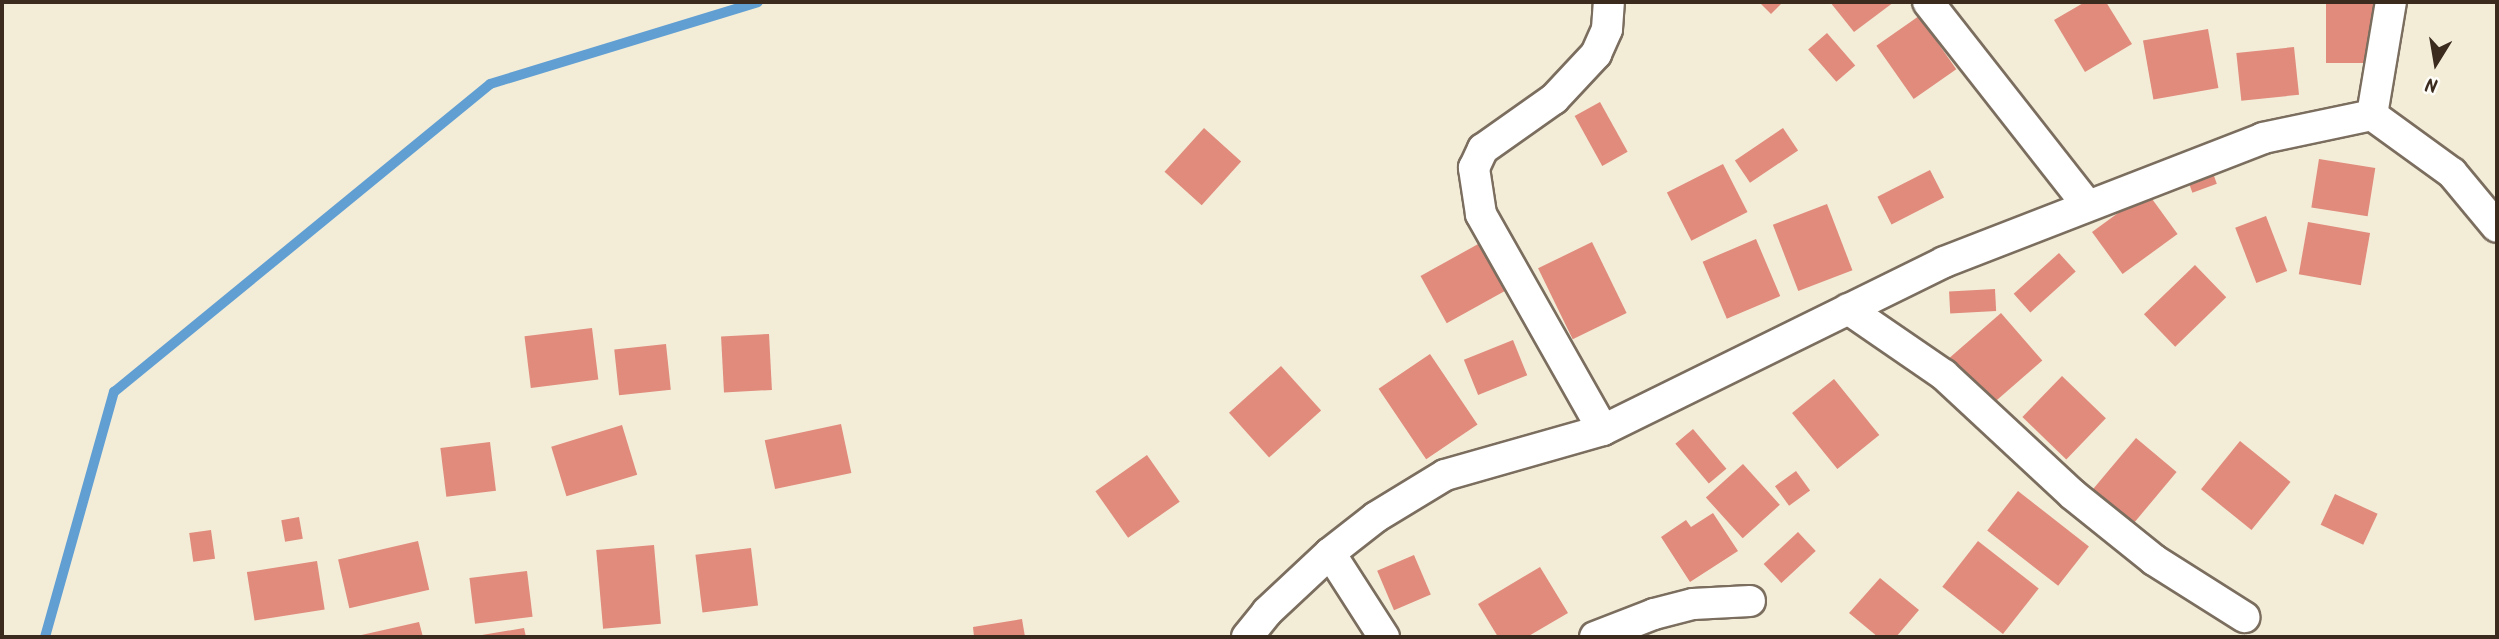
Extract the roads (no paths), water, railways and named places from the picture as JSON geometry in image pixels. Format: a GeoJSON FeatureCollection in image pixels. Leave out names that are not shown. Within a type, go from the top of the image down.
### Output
{"type":"FeatureCollection","features":[{"type":"Feature","properties":{"kind":"street"},"geometry":{"type":"LineString","coordinates":[[1603,430],[1481,214],[1474,168],[1483,149],[1553,99],[1596,54],[1607,29],[1609,2]]}},
{"type":"Feature","properties":{"kind":"street"},"geometry":{"type":"LineString","coordinates":[[1928,2],[2087,205]]}},
{"type":"Feature","properties":{"kind":"street"},"geometry":{"type":"LineString","coordinates":[[2372,115],[2391,2]]}},
{"type":"Feature","properties":{"kind":"street"},"geometry":{"type":"LineString","coordinates":[[1247,637],[1267,612],[1330,553],[1376,517],[1446,475],[1603,430],[1944,262],[2263,138],[2372,115],[2452,173],[2497,227]]}},
{"type":"Feature","properties":{"kind":"street"},"geometry":{"type":"LineString","coordinates":[[1848,309],[1944,375],[2072,494],[2154,559],[2244,617]]}},
{"type":"Feature","properties":{"kind":"street"},"geometry":{"type":"LineString","coordinates":[[1330,553],[1384,637]]}},
{"type":"Feature","properties":{"kind":"street"},"geometry":{"type":"LineString","coordinates":[[1595,637],[1654,614],[1693,604],[1750,601]]}},
{"type":"Feature","properties":{"kind":"waterway"},"geometry":{"type":"LineString","coordinates":[[45,637],[114,392],[490,84],[758,2]]}}]}
